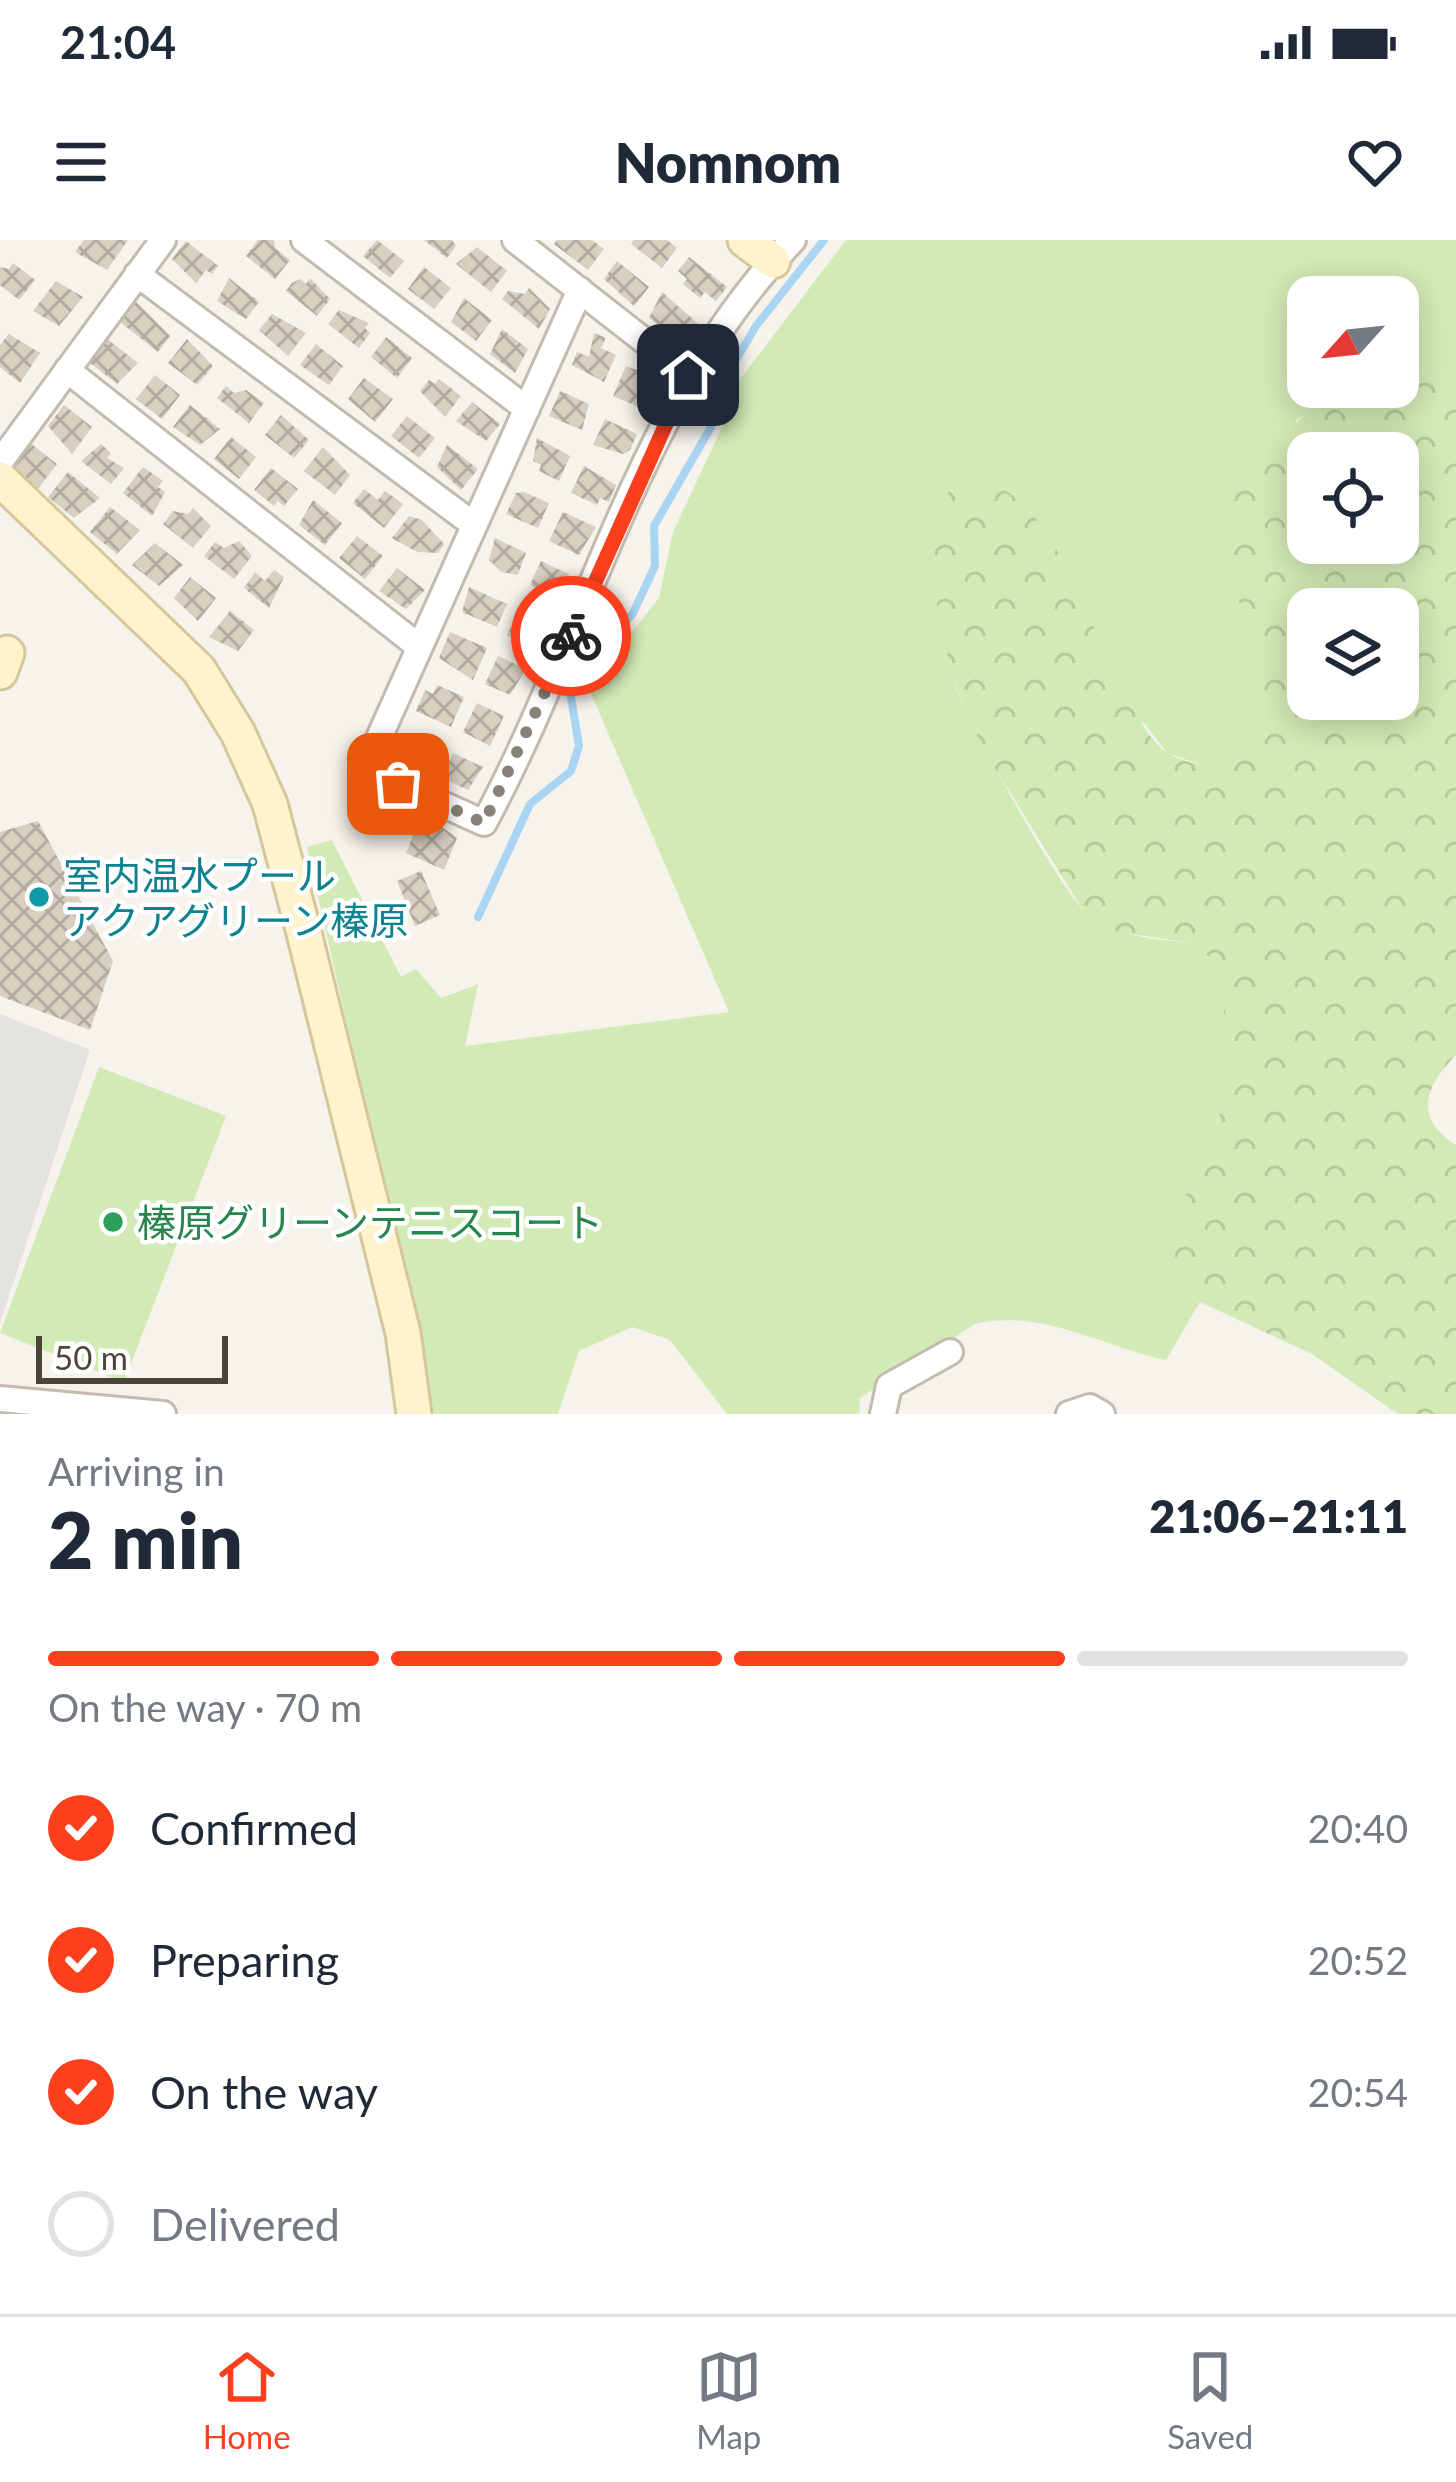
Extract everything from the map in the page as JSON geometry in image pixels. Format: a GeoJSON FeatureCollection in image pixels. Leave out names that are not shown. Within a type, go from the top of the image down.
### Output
{"type":"FeatureCollection","features":[{"type":"Feature","properties":{"kind":"street"},"geometry":{"type":"LineString","coordinates":[[0,462],[163,240]]}},
{"type":"Feature","properties":{"kind":"street"},"geometry":{"type":"LineString","coordinates":[[304,240],[526,409]]}},
{"type":"Feature","properties":{"kind":"street"},"geometry":{"type":"LineString","coordinates":[[514,240],[688,375]]}},
{"type":"Feature","properties":{"kind":"street"},"geometry":{"type":"LineString","coordinates":[[580,290],[365,769],[484,823],[688,375],[783,251],[746,240]]}},
{"type":"Feature","properties":{"kind":"street"},"geometry":{"type":"LineString","coordinates":[[137,274],[474,526]]}},
{"type":"Feature","properties":{"kind":"street"},"geometry":{"type":"LineString","coordinates":[[67,370],[418,646]]}},
{"type":"Feature","properties":{"kind":"street"},"geometry":{"type":"LineString","coordinates":[[0,479],[199,670],[238,733],[270,804],[403,1333],[414,1414]]}},
{"type":"Feature","properties":{"kind":"street"},"geometry":{"type":"LineString","coordinates":[[883,1414],[890,1386],[950,1352]]}},
{"type":"Feature","properties":{"kind":"street"},"geometry":{"type":"LineString","coordinates":[[0,1399],[163,1414]]}},
{"type":"Feature","properties":{"kind":"street"},"geometry":{"type":"LineString","coordinates":[[1069,1414],[1090,1407],[1102,1414]]}},
{"type":"Feature","properties":{"kind":"green space"},"geometry":{"type":"Polygon","coordinates":[[[846,240],[1456,240],[1456,372],[1419,369],[1419,276],[1287,276],[1287,408],[1319,408],[1296,420],[1294,432],[1287,432],[1287,490],[1263,677],[1268,719],[1241,749],[1204,766],[1167,753],[1144,723],[952,677],[1015,804],[1077,902],[1091,917],[1116,930],[1198,944],[1221,973],[1227,1052],[1224,1098],[1204,1171],[1180,1202],[1170,1277],[1200,1302],[1166,1360],[1048,1325],[1000,1320],[975,1324],[860,1398],[859,1414],[727,1414],[670,1340],[632,1327],[579,1351],[558,1414],[434,1414],[307,847],[332,840],[401,977],[416,969],[441,998],[478,984],[465,1046],[729,1012],[588,687],[659,598],[673,532],[724,423],[735,386],[846,240]]]}},
{"type":"Feature","properties":{"kind":"green space"},"geometry":{"type":"Polygon","coordinates":[[[1419,368],[1456,372],[1456,1055],[1437,1078],[1428,1101],[1433,1123],[1456,1145],[1456,1414],[1398,1414],[1312,1354],[1200,1302],[1170,1277],[1167,1238],[1180,1202],[1204,1171],[1224,1098],[1227,1052],[1221,973],[1198,944],[1118,932],[1086,915],[982,747],[952,677],[929,565],[948,492],[985,485],[1014,496],[1040,524],[1063,562],[1147,731],[1169,754],[1204,766],[1241,749],[1268,719],[1228,554],[1227,509],[1255,465],[1288,429],[1316,409],[1419,408],[1419,368]]]}},
{"type":"Feature","properties":{"kind":"green space","name":"榛原グリーンテニスコート"},"geometry":{"type":"Polygon","coordinates":[[[99,1067],[226,1116],[124,1382],[0,1333],[99,1067]]]}},
{"type":"Feature","properties":{"kind":"shaded area"},"geometry":{"type":"Polygon","coordinates":[[[0,1014],[90,1050],[0,1323],[0,1014]]]}},
{"type":"Feature","properties":{"kind":"building"},"geometry":{"type":"Polygon","coordinates":[[[84,240],[128,240],[107,270],[75,252],[84,240]]]}},
{"type":"Feature","properties":{"kind":"building"},"geometry":{"type":"Polygon","coordinates":[[[258,240],[274,240],[275,248],[290,260],[275,279],[246,256],[258,240]]]}},
{"type":"Feature","properties":{"kind":"building"},"geometry":{"type":"Polygon","coordinates":[[[377,240],[404,261],[390,278],[363,256],[377,240]]]}},
{"type":"Feature","properties":{"kind":"building"},"geometry":{"type":"Polygon","coordinates":[[[424,240],[452,240],[456,246],[447,258],[424,240]]]}},
{"type":"Feature","properties":{"kind":"building"},"geometry":{"type":"Polygon","coordinates":[[[557,240],[592,240],[604,249],[588,270],[554,244],[557,240]]]}},
{"type":"Feature","properties":{"kind":"building"},"geometry":{"type":"Polygon","coordinates":[[[634,240],[667,240],[677,248],[662,268],[631,244],[634,240]]]}},
{"type":"Feature","properties":{"kind":"building"},"geometry":{"type":"Polygon","coordinates":[[[186,241],[218,266],[212,274],[206,270],[196,283],[172,259],[186,241]]]}},
{"type":"Feature","properties":{"kind":"building"},"geometry":{"type":"Polygon","coordinates":[[[477,247],[507,271],[491,292],[456,264],[477,247]]]}},
{"type":"Feature","properties":{"kind":"building"},"geometry":{"type":"Polygon","coordinates":[[[689,257],[727,287],[716,301],[705,292],[700,298],[683,284],[687,279],[678,271],[689,257]]]}},
{"type":"Feature","properties":{"kind":"building"},"geometry":{"type":"Polygon","coordinates":[[[617,261],[649,287],[634,306],[604,279],[617,261]]]}},
{"type":"Feature","properties":{"kind":"building"},"geometry":{"type":"Polygon","coordinates":[[[13,263],[35,280],[19,300],[0,285],[0,267],[9,269],[13,263]]]}},
{"type":"Feature","properties":{"kind":"building"},"geometry":{"type":"Polygon","coordinates":[[[424,267],[451,288],[434,309],[408,289],[424,267]]]}},
{"type":"Feature","properties":{"kind":"building"},"geometry":{"type":"Polygon","coordinates":[[[229,278],[259,302],[246,319],[217,301],[229,278]]]}},
{"type":"Feature","properties":{"kind":"building"},"geometry":{"type":"Polygon","coordinates":[[[310,278],[330,299],[317,316],[286,291],[292,283],[300,279],[306,284],[310,278]]]}},
{"type":"Feature","properties":{"kind":"building"},"geometry":{"type":"Polygon","coordinates":[[[56,281],[83,297],[59,326],[33,311],[56,281]]]}},
{"type":"Feature","properties":{"kind":"building"},"geometry":{"type":"Polygon","coordinates":[[[529,288],[550,309],[539,329],[502,299],[508,291],[525,294],[529,288]]]}},
{"type":"Feature","properties":{"kind":"building"},"geometry":{"type":"Polygon","coordinates":[[[662,292],[702,327],[683,344],[649,318],[662,292]]]}},
{"type":"Feature","properties":{"kind":"building"},"geometry":{"type":"Polygon","coordinates":[[[464,298],[492,320],[476,341],[451,322],[464,298]]]}},
{"type":"Feature","properties":{"kind":"building"},"geometry":{"type":"Polygon","coordinates":[[[136,302],[170,336],[158,352],[120,322],[136,302]]]}},
{"type":"Feature","properties":{"kind":"building"},"geometry":{"type":"Polygon","coordinates":[[[339,310],[369,323],[365,328],[370,333],[359,348],[328,324],[339,310]]]}},
{"type":"Feature","properties":{"kind":"building"},"geometry":{"type":"Polygon","coordinates":[[[272,314],[306,333],[288,356],[259,330],[272,314]]]}},
{"type":"Feature","properties":{"kind":"building"},"geometry":{"type":"Polygon","coordinates":[[[502,329],[528,349],[515,373],[490,354],[502,329]]]}},
{"type":"Feature","properties":{"kind":"building"},"geometry":{"type":"Polygon","coordinates":[[[594,333],[606,338],[601,348],[616,355],[604,382],[572,365],[577,352],[589,357],[594,333]]]}},
{"type":"Feature","properties":{"kind":"building"},"geometry":{"type":"Polygon","coordinates":[[[9,334],[40,353],[20,383],[0,367],[0,345],[9,334]]]}},
{"type":"Feature","properties":{"kind":"building"},"geometry":{"type":"Polygon","coordinates":[[[102,335],[138,363],[117,384],[89,362],[102,335]]]}},
{"type":"Feature","properties":{"kind":"building"},"geometry":{"type":"Polygon","coordinates":[[[386,337],[412,358],[397,378],[371,357],[386,337]]]}},
{"type":"Feature","properties":{"kind":"building"},"geometry":{"type":"Polygon","coordinates":[[[187,339],[213,366],[197,385],[168,363],[187,339]]]}},
{"type":"Feature","properties":{"kind":"building"},"geometry":{"type":"Polygon","coordinates":[[[316,344],[343,366],[329,385],[300,365],[316,344]]]}},
{"type":"Feature","properties":{"kind":"building"},"geometry":{"type":"Polygon","coordinates":[[[626,366],[644,373],[640,383],[655,390],[646,410],[613,396],[626,366]]]}},
{"type":"Feature","properties":{"kind":"building"},"geometry":{"type":"Polygon","coordinates":[[[155,375],[180,395],[162,419],[136,399],[155,375]]]}},
{"type":"Feature","properties":{"kind":"building"},"geometry":{"type":"Polygon","coordinates":[[[364,378],[393,399],[375,422],[348,399],[364,378]]]}},
{"type":"Feature","properties":{"kind":"building"},"geometry":{"type":"Polygon","coordinates":[[[439,379],[461,396],[445,417],[420,391],[429,380],[435,384],[439,379]]]}},
{"type":"Feature","properties":{"kind":"building"},"geometry":{"type":"Polygon","coordinates":[[[226,386],[234,393],[246,390],[264,403],[249,423],[217,398],[226,386]]]}},
{"type":"Feature","properties":{"kind":"building"},"geometry":{"type":"Polygon","coordinates":[[[560,391],[589,404],[582,430],[549,416],[560,391]]]}},
{"type":"Feature","properties":{"kind":"building"},"geometry":{"type":"Polygon","coordinates":[[[472,402],[500,424],[486,441],[456,421],[472,402]]]}},
{"type":"Feature","properties":{"kind":"building"},"geometry":{"type":"Polygon","coordinates":[[[64,405],[92,427],[72,454],[48,426],[64,405]]]}},
{"type":"Feature","properties":{"kind":"building"},"geometry":{"type":"Polygon","coordinates":[[[190,405],[220,429],[200,445],[173,427],[190,405]]]}},
{"type":"Feature","properties":{"kind":"building"},"geometry":{"type":"Polygon","coordinates":[[[281,415],[309,440],[294,458],[265,435],[281,415]]]}},
{"type":"Feature","properties":{"kind":"building"},"geometry":{"type":"Polygon","coordinates":[[[407,416],[435,438],[419,458],[391,436],[407,416]]]}},
{"type":"Feature","properties":{"kind":"building"},"geometry":{"type":"Polygon","coordinates":[[[605,419],[637,434],[630,450],[623,454],[593,445],[605,419]]]}},
{"type":"Feature","properties":{"kind":"building"},"geometry":{"type":"Polygon","coordinates":[[[231,437],[256,457],[239,479],[214,459],[231,437]]]}},
{"type":"Feature","properties":{"kind":"building"},"geometry":{"type":"Polygon","coordinates":[[[537,438],[570,456],[559,481],[539,471],[541,465],[533,461],[537,438]]]}},
{"type":"Feature","properties":{"kind":"building"},"geometry":{"type":"Polygon","coordinates":[[[26,440],[57,464],[37,490],[8,468],[26,440]]]}},
{"type":"Feature","properties":{"kind":"building"},"geometry":{"type":"Polygon","coordinates":[[[101,444],[111,453],[107,458],[124,468],[111,484],[81,461],[101,444]]]}},
{"type":"Feature","properties":{"kind":"building"},"geometry":{"type":"Polygon","coordinates":[[[447,445],[478,469],[461,490],[437,467],[447,445]]]}},
{"type":"Feature","properties":{"kind":"building"},"geometry":{"type":"Polygon","coordinates":[[[323,447],[350,475],[335,495],[304,471],[323,447]]]}},
{"type":"Feature","properties":{"kind":"building"},"geometry":{"type":"Polygon","coordinates":[[[584,466],[616,485],[609,502],[600,498],[597,505],[571,493],[584,466]]]}},
{"type":"Feature","properties":{"kind":"building"},"geometry":{"type":"Polygon","coordinates":[[[143,467],[163,481],[158,487],[165,492],[152,516],[123,493],[143,467]]]}},
{"type":"Feature","properties":{"kind":"building"},"geometry":{"type":"Polygon","coordinates":[[[271,468],[298,489],[284,506],[278,501],[274,506],[254,490],[271,468]]]}},
{"type":"Feature","properties":{"kind":"building"},"geometry":{"type":"Polygon","coordinates":[[[68,472],[100,498],[74,518],[48,497],[68,472]]]}},
{"type":"Feature","properties":{"kind":"building"},"geometry":{"type":"Polygon","coordinates":[[[364,489],[378,500],[385,491],[403,504],[384,528],[353,503],[364,489]]]}},
{"type":"Feature","properties":{"kind":"building"},"geometry":{"type":"Polygon","coordinates":[[[516,493],[549,503],[538,528],[506,514],[516,493]]]}},
{"type":"Feature","properties":{"kind":"building"},"geometry":{"type":"Polygon","coordinates":[[[313,500],[342,523],[325,545],[299,525],[313,500]]]}},
{"type":"Feature","properties":{"kind":"building"},"geometry":{"type":"Polygon","coordinates":[[[110,507],[140,530],[117,554],[90,532],[110,507]]]}},
{"type":"Feature","properties":{"kind":"building"},"geometry":{"type":"Polygon","coordinates":[[[193,508],[211,526],[193,548],[163,524],[173,511],[188,514],[193,508]]]}},
{"type":"Feature","properties":{"kind":"building"},"geometry":{"type":"Polygon","coordinates":[[[563,512],[596,527],[579,555],[549,541],[563,512]]]}},
{"type":"Feature","properties":{"kind":"building"},"geometry":{"type":"Polygon","coordinates":[[[409,516],[422,520],[444,544],[438,553],[417,552],[392,538],[409,516]]]}},
{"type":"Feature","properties":{"kind":"building"},"geometry":{"type":"Polygon","coordinates":[[[357,536],[383,556],[365,579],[339,558],[357,536]]]}},
{"type":"Feature","properties":{"kind":"building"},"geometry":{"type":"Polygon","coordinates":[[[495,538],[526,553],[518,575],[502,572],[489,560],[495,538]]]}},
{"type":"Feature","properties":{"kind":"building"},"geometry":{"type":"Polygon","coordinates":[[[239,541],[252,556],[234,579],[204,556],[215,542],[224,548],[239,541]]]}},
{"type":"Feature","properties":{"kind":"building"},"geometry":{"type":"Polygon","coordinates":[[[155,543],[183,565],[159,586],[132,565],[155,543]]]}},
{"type":"Feature","properties":{"kind":"building"},"geometry":{"type":"Polygon","coordinates":[[[541,561],[569,574],[561,602],[530,585],[541,561]]]}},
{"type":"Feature","properties":{"kind":"building"},"geometry":{"type":"Polygon","coordinates":[[[397,568],[425,590],[406,609],[379,591],[397,568]]]}},
{"type":"Feature","properties":{"kind":"building"},"geometry":{"type":"Polygon","coordinates":[[[274,570],[284,577],[269,608],[244,588],[255,572],[265,581],[274,570]]]}},
{"type":"Feature","properties":{"kind":"building"},"geometry":{"type":"Polygon","coordinates":[[[190,577],[216,598],[198,621],[174,598],[190,577]]]}},
{"type":"Feature","properties":{"kind":"building"},"geometry":{"type":"Polygon","coordinates":[[[469,587],[507,604],[497,627],[462,612],[469,587]]]}},
{"type":"Feature","properties":{"kind":"building"},"geometry":{"type":"Polygon","coordinates":[[[519,609],[549,622],[535,644],[507,636],[519,609]]]}},
{"type":"Feature","properties":{"kind":"building"},"geometry":{"type":"Polygon","coordinates":[[[230,611],[254,630],[238,651],[209,637],[230,611]]]}},
{"type":"Feature","properties":{"kind":"building"},"geometry":{"type":"Polygon","coordinates":[[[450,632],[487,648],[473,680],[439,658],[450,632]]]}},
{"type":"Feature","properties":{"kind":"building"},"geometry":{"type":"Polygon","coordinates":[[[498,656],[526,669],[510,695],[485,684],[498,656]]]}},
{"type":"Feature","properties":{"kind":"building"},"geometry":{"type":"Polygon","coordinates":[[[437,685],[464,697],[451,727],[416,711],[425,690],[433,694],[437,685]]]}},
{"type":"Feature","properties":{"kind":"building"},"geometry":{"type":"Polygon","coordinates":[[[477,703],[504,716],[490,746],[463,732],[477,703]]]}},
{"type":"Feature","properties":{"kind":"building"},"geometry":{"type":"Polygon","coordinates":[[[406,733],[440,749],[428,776],[398,762],[406,733]]]}},
{"type":"Feature","properties":{"kind":"building"},"geometry":{"type":"Polygon","coordinates":[[[453,753],[483,767],[468,790],[442,778],[453,753]]]}},
{"type":"Feature","properties":{"kind":"building","name":"室内温水プール アクアグリーン榛原"},"geometry":{"type":"Polygon","coordinates":[[[38,821],[113,961],[90,1030],[0,996],[0,832],[38,821]]]}},
{"type":"Feature","properties":{"kind":"building"},"geometry":{"type":"Polygon","coordinates":[[[434,821],[457,838],[444,870],[406,853],[419,822],[431,827],[434,821]]]}},
{"type":"Feature","properties":{"kind":"building"},"geometry":{"type":"Polygon","coordinates":[[[421,871],[440,915],[415,926],[397,881],[421,871]]]}},
{"type":"Feature","properties":{"kind":"waterway"},"geometry":{"type":"LineString","coordinates":[[478,917],[530,804],[571,771],[579,746],[569,685],[633,613],[655,566],[654,526],[711,427],[717,392],[756,326],[824,240]]}},
{"type":"Feature","properties":{"kind":"way so far"},"geometry":{"type":"LineString","coordinates":[[398,784],[484,823],[571,636]]}},
{"type":"Feature","properties":{"kind":"place","name":"室内温水プール アクアグリーン榛原"},"geometry":{"type":"Point","coordinates":[39,897]}},
{"type":"Feature","properties":{"kind":"place","name":"榛原グリーンテニスコート"},"geometry":{"type":"Point","coordinates":[113,1222]}},
{"type":"Feature","properties":{"kind":"route"},"geometry":{"type":"LineString","coordinates":[[571,636],[688,375]]}}]}
